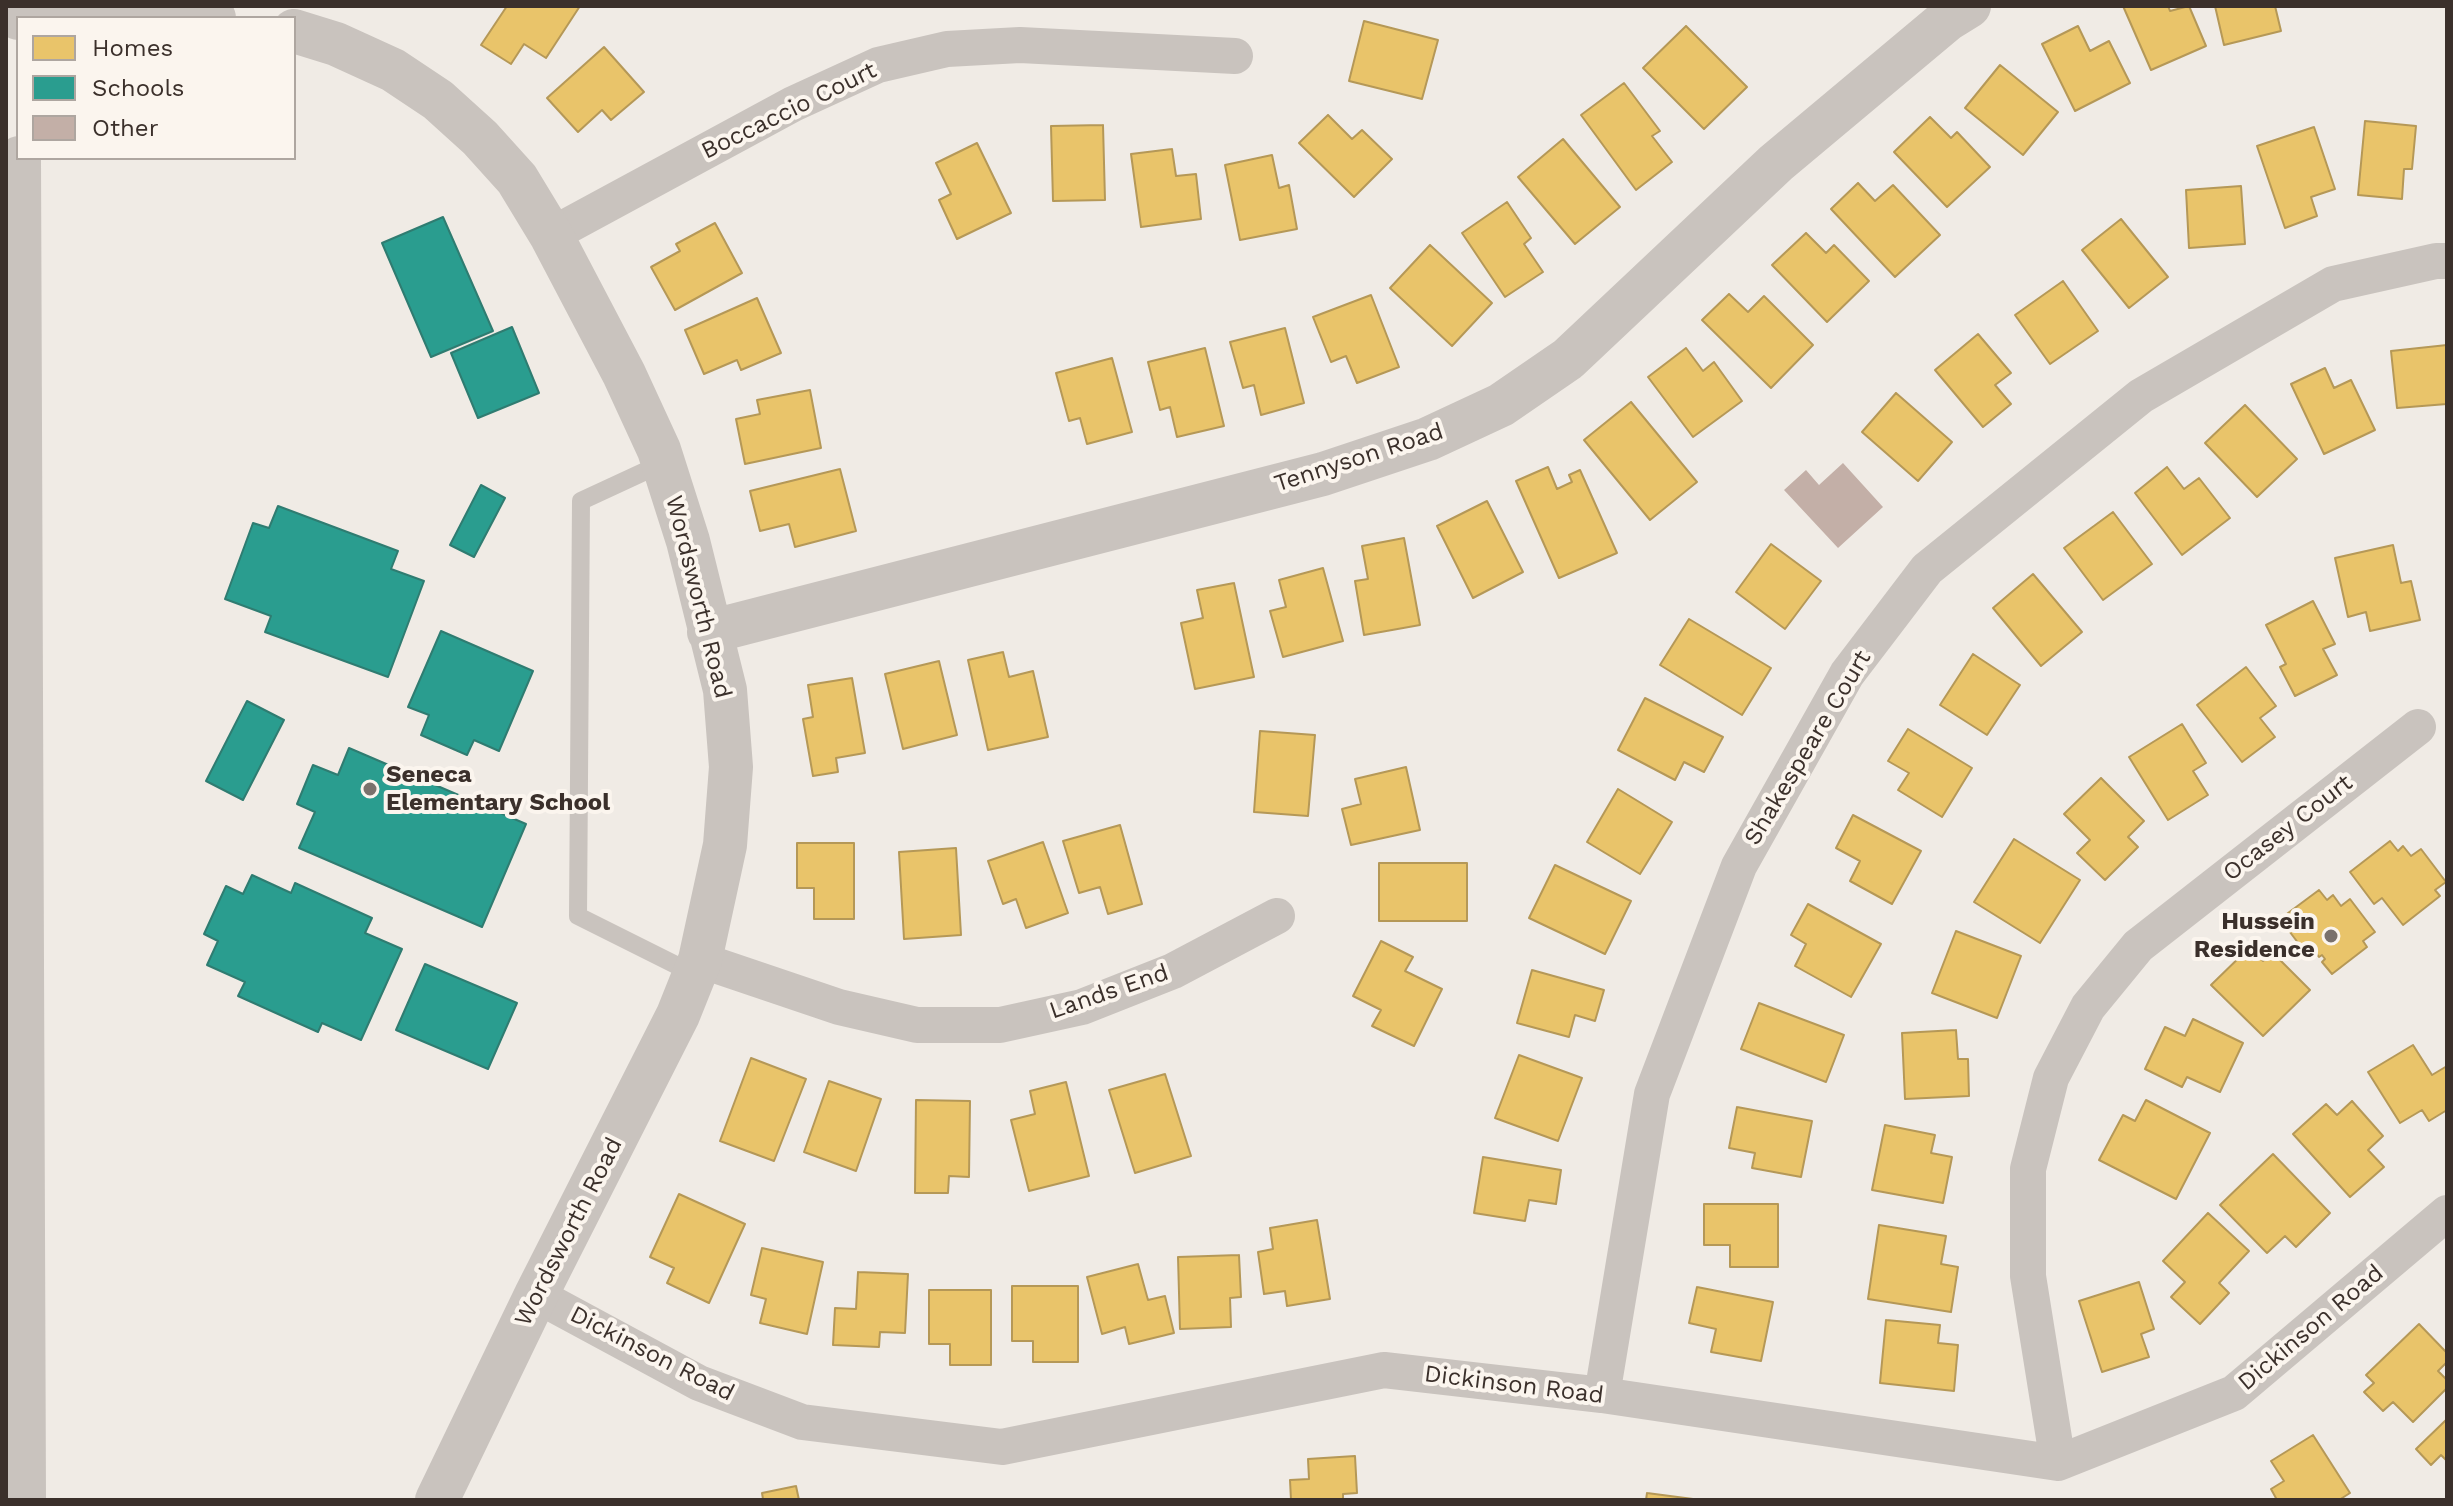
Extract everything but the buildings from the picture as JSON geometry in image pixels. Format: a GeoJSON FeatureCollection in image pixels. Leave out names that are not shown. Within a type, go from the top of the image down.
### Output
{"type":"FeatureCollection","features":[{"type":"Feature","properties":{"kind":"street","name":"Tennyson Road"},"geometry":{"type":"LineString","coordinates":[[709,632],[1323,474],[1428,439],[1501,405],[1568,359],[1776,163],[1953,10]]}},
{"type":"Feature","properties":{"kind":"street"},"geometry":{"type":"LineString","coordinates":[[18,13],[179,16]]}},
{"type":"Feature","properties":{"kind":"street","name":"Wordsworth Road"},"geometry":{"type":"LineString","coordinates":[[296,32],[336,44],[393,70],[438,100],[480,138],[517,179],[551,235],[624,374],[663,463],[688,541],[725,690],[731,767],[725,845],[697,967],[678,1015],[536,1295],[437,1500]]}},
{"type":"Feature","properties":{"kind":"street","name":"Boccaccio Court"},"geometry":{"type":"LineString","coordinates":[[551,235],[793,104],[878,65],[947,49],[1020,45],[1235,56]]}},
{"type":"Feature","properties":{"kind":"street"},"geometry":{"type":"LineString","coordinates":[[19,160],[24,1500]]}},
{"type":"Feature","properties":{"kind":"street","name":"Shakespeare Court"},"geometry":{"type":"LineString","coordinates":[[1602,1395],[1652,1094],[1739,866],[1847,674],[1927,569],[2141,396],[2333,284],[2447,261]]}},
{"type":"Feature","properties":{"kind":"street","name":"Ocasey Court"},"geometry":{"type":"LineString","coordinates":[[2058,1463],[2028,1276],[2028,1169],[2051,1078],[2088,1007],[2138,946],[2418,727]]}},
{"type":"Feature","properties":{"kind":"street","name":"Lands End"},"geometry":{"type":"LineString","coordinates":[[697,967],[839,1007],[917,1025],[1000,1025],[1082,1007],[1173,971],[1277,916]]}},
{"type":"Feature","properties":{"kind":"street","name":"Dickinson Road"},"geometry":{"type":"LineString","coordinates":[[536,1295],[699,1383],[802,1422],[1002,1447],[1384,1370],[1602,1395],[2058,1463],[2234,1393],[2446,1215]]}},
{"type":"Feature","properties":{"kind":"lane"},"geometry":{"type":"LineString","coordinates":[[663,463],[581,501],[578,916],[697,967]]}},
{"type":"Feature","properties":{"kind":"place","name":"Seneca Elementary School"},"geometry":{"type":"Point","coordinates":[370,789]}},
{"type":"Feature","properties":{"kind":"place","name":"Hussein Residence"},"geometry":{"type":"Point","coordinates":[2331,936]}}]}
